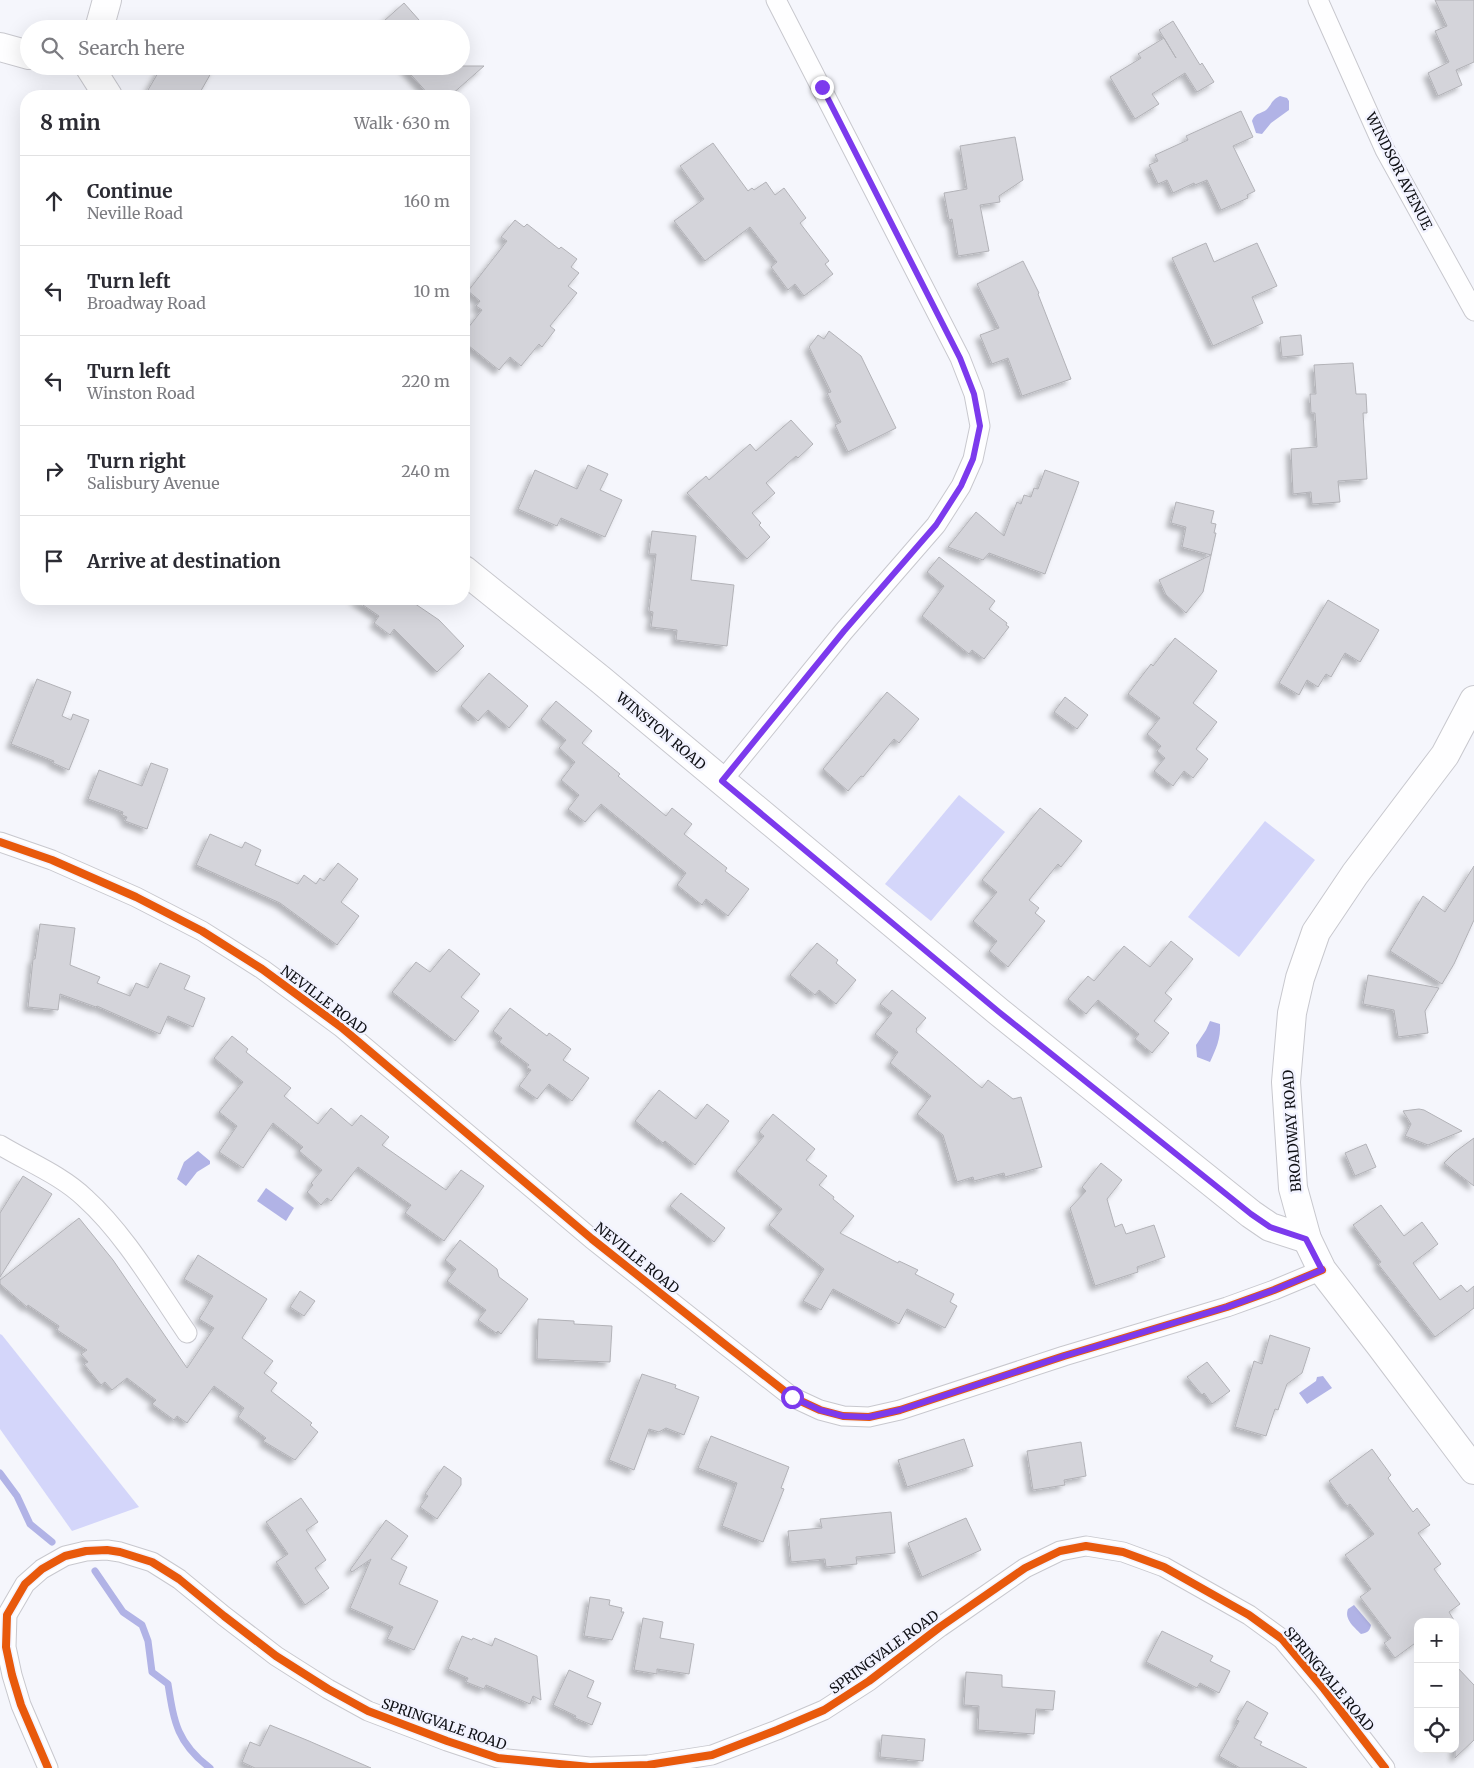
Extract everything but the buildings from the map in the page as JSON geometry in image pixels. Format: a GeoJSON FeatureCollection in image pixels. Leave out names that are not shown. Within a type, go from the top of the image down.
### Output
{"type":"FeatureCollection","features":[{"type":"Feature","properties":{"kind":"street"},"geometry":{"type":"LineString","coordinates":[[101,20],[107,0]]}},
{"type":"Feature","properties":{"kind":"street"},"geometry":{"type":"LineString","coordinates":[[722,781],[844,631],[936,525],[961,486],[973,459],[980,426],[974,394],[960,358],[776,0]]}},
{"type":"Feature","properties":{"kind":"street","name":"WINDSOR AVENUE"},"geometry":{"type":"LineString","coordinates":[[1318,0],[1385,150],[1474,311]]}},
{"type":"Feature","properties":{"kind":"street"},"geometry":{"type":"LineString","coordinates":[[0,47],[20,53]]}},
{"type":"Feature","properties":{"kind":"street"},"geometry":{"type":"LineString","coordinates":[[95,75],[104,90]]}},
{"type":"Feature","properties":{"kind":"street","name":"WINSTON ROAD"},"geometry":{"type":"LineString","coordinates":[[470,575],[722,781],[999,1012],[1251,1214],[1270,1227],[1306,1239]]}},
{"type":"Feature","properties":{"kind":"street","name":"BROADWAY ROAD"},"geometry":{"type":"LineString","coordinates":[[1474,700],[1445,755],[1355,874],[1316,932],[1300,978],[1292,1013],[1286,1082],[1294,1188],[1306,1239],[1322,1270],[1474,1470]]}},
{"type":"Feature","properties":{"kind":"street","name":"NEVILLE ROAD"},"geometry":{"type":"LineString","coordinates":[[0,842],[52,860],[136,897],[202,930],[262,969],[341,1027],[592,1239],[723,1343],[792,1397],[820,1410],[843,1416],[869,1417],[900,1410],[1064,1356],[1227,1307],[1322,1270]]}},
{"type":"Feature","properties":{"kind":"street"},"geometry":{"type":"LineString","coordinates":[[0,1145],[58,1178],[84,1197],[119,1234],[187,1333]]}},
{"type":"Feature","properties":{"kind":"street","name":"SPRINGVALE ROAD"},"geometry":{"type":"LineString","coordinates":[[48,1768],[21,1705],[12,1675],[6,1647],[7,1615],[25,1584],[42,1568],[65,1556],[86,1551],[107,1550],[120,1552],[152,1562],[179,1579],[276,1656],[368,1712],[498,1758],[590,1767],[648,1766],[712,1755],[824,1710],[869,1681],[940,1627],[1025,1568],[1060,1552],[1086,1546],[1123,1552],[1164,1567],[1249,1615],[1282,1638],[1324,1688],[1385,1768]]}},
{"type":"Feature","properties":{"kind":"shaded area"},"geometry":{"type":"Polygon","coordinates":[[[1280,96],[1287,98],[1289,101],[1289,110],[1271,123],[1262,134],[1256,133],[1252,121],[1257,114],[1266,110],[1280,96]]]}},
{"type":"Feature","properties":{"kind":"shaded area"},"geometry":{"type":"Polygon","coordinates":[[[959,795],[1005,832],[931,921],[885,884],[959,795]]]}},
{"type":"Feature","properties":{"kind":"shaded area"},"geometry":{"type":"Polygon","coordinates":[[[1265,821],[1315,860],[1239,957],[1188,917],[1265,821]]]}},
{"type":"Feature","properties":{"kind":"shaded area"},"geometry":{"type":"Polygon","coordinates":[[[1210,1021],[1220,1024],[1220,1034],[1210,1062],[1197,1057],[1196,1045],[1210,1021]]]}},
{"type":"Feature","properties":{"kind":"shaded area"},"geometry":{"type":"Polygon","coordinates":[[[198,1151],[210,1161],[210,1164],[197,1172],[186,1186],[177,1179],[184,1162],[198,1151]]]}},
{"type":"Feature","properties":{"kind":"shaded area"},"geometry":{"type":"Polygon","coordinates":[[[266,1188],[294,1208],[286,1221],[257,1201],[266,1188]]]}},
{"type":"Feature","properties":{"kind":"shaded area"},"geometry":{"type":"Polygon","coordinates":[[[0,1334],[139,1507],[72,1531],[0,1429],[0,1334]]]}},
{"type":"Feature","properties":{"kind":"shaded area"},"geometry":{"type":"Polygon","coordinates":[[[1323,1376],[1332,1388],[1307,1404],[1299,1393],[1316,1381],[1317,1377],[1323,1376]]]}},
{"type":"Feature","properties":{"kind":"shaded area"},"geometry":{"type":"Polygon","coordinates":[[[1354,1605],[1371,1625],[1365,1633],[1361,1634],[1347,1616],[1348,1609],[1354,1605]]]}},
{"type":"Feature","properties":{"kind":"waterway"},"geometry":{"type":"LineString","coordinates":[[0,1473],[17,1496],[30,1524],[52,1542]]}},
{"type":"Feature","properties":{"kind":"waterway"},"geometry":{"type":"LineString","coordinates":[[95,1571],[123,1612],[142,1625],[148,1641],[152,1672],[168,1684],[172,1710],[179,1731],[190,1750],[210,1768]]}},
{"type":"Feature","properties":{"kind":"cycle path"},"geometry":{"type":"LineString","coordinates":[[0,842],[52,860],[136,897],[202,931],[262,969],[341,1027],[592,1239],[723,1343],[792,1397],[820,1410],[843,1416],[869,1417],[900,1410],[1064,1356],[1227,1307],[1322,1270]]}},
{"type":"Feature","properties":{"kind":"cycle path"},"geometry":{"type":"LineString","coordinates":[[48,1768],[21,1705],[12,1675],[6,1647],[7,1615],[25,1584],[42,1569],[65,1556],[86,1551],[107,1550],[120,1552],[152,1562],[179,1579],[276,1656],[328,1689],[368,1711],[498,1758],[590,1767],[648,1765],[712,1755],[824,1710],[869,1681],[940,1627],[1025,1568],[1060,1551],[1086,1546],[1123,1552],[1164,1567],[1249,1615],[1282,1639],[1324,1689],[1385,1768]]}},
{"type":"Feature","properties":{"kind":"route"},"geometry":{"type":"LineString","coordinates":[[792,1397],[820,1410],[843,1416],[869,1417],[900,1410],[1064,1356],[1227,1307],[1322,1270],[1306,1239],[1270,1227],[1251,1214],[999,1012],[722,781],[844,631],[936,525],[961,486],[973,459],[980,426],[974,394],[960,358],[822,87]]}}]}
